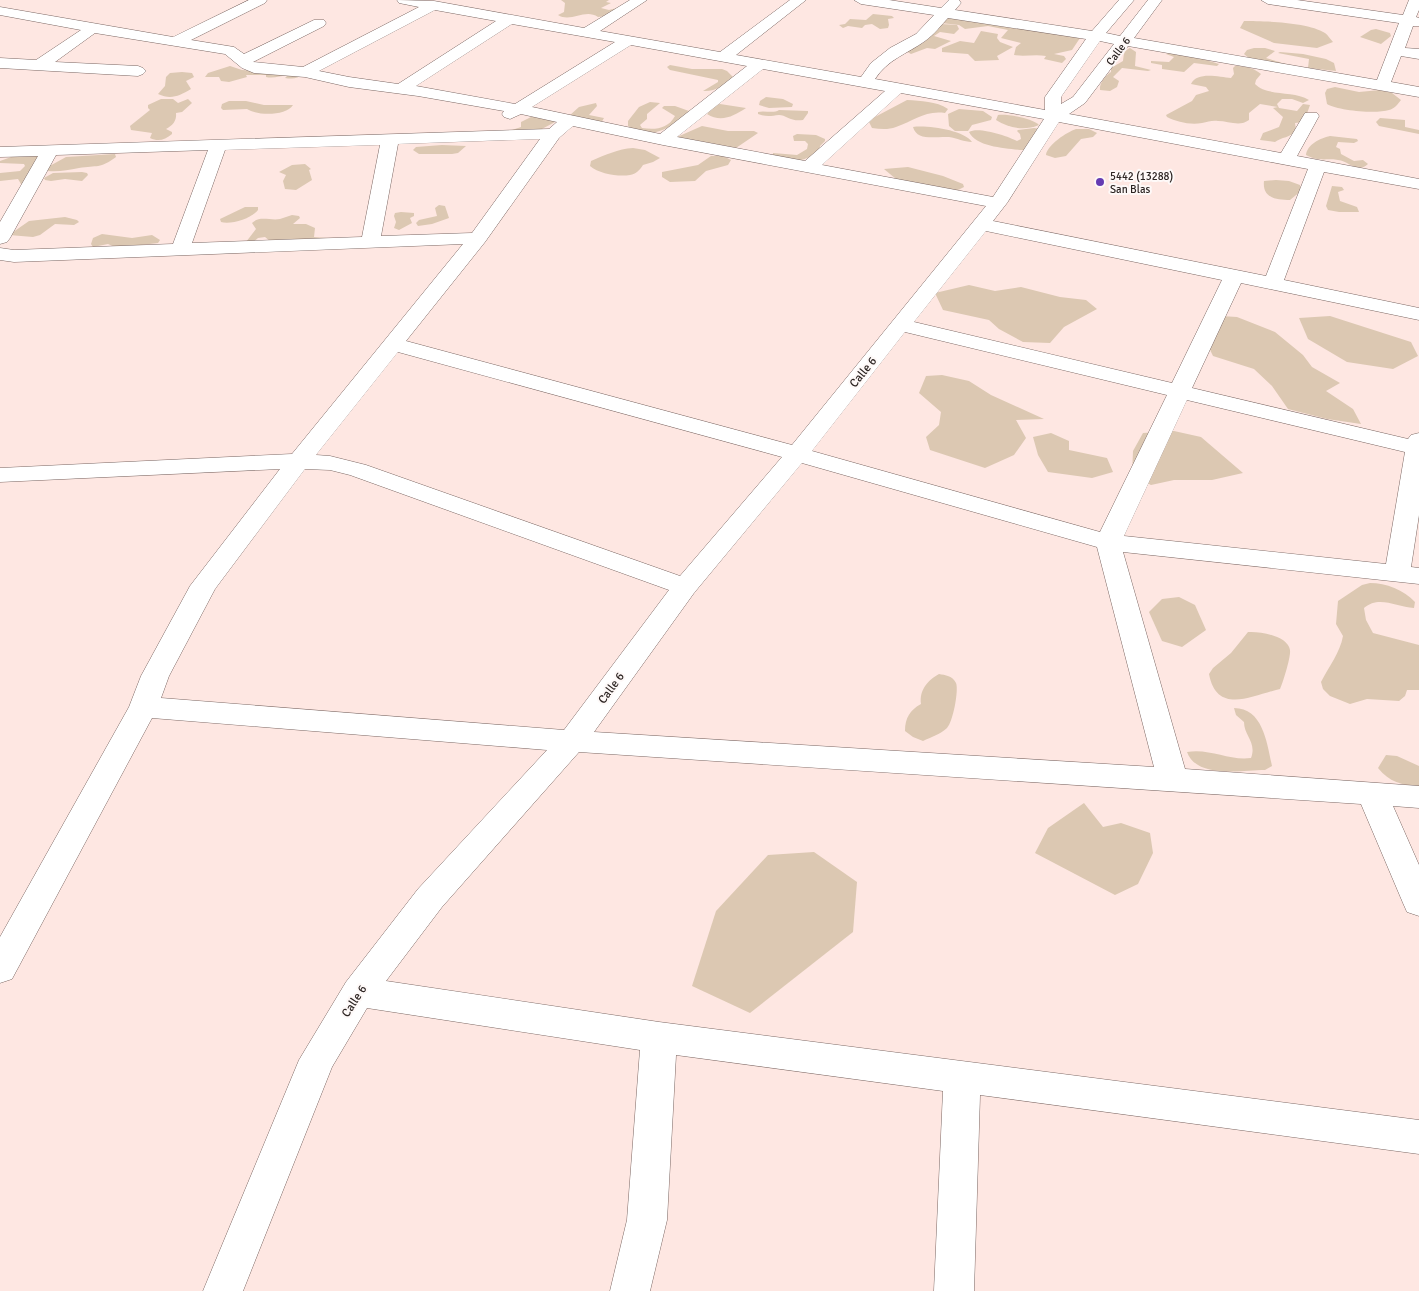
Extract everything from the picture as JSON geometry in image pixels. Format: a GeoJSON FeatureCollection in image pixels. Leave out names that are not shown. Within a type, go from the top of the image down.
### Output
{"type":"FeatureCollection","features":[{"type":"Feature","properties":{"kind":"street"},"geometry":{"type":"LineString","coordinates":[[174,42],[260,0]]}},
{"type":"Feature","properties":{"kind":"street"},"geometry":{"type":"LineString","coordinates":[[404,0],[586,33],[624,43],[756,67],[865,83],[1054,116],[1419,184]]}},
{"type":"Feature","properties":{"kind":"street"},"geometry":{"type":"LineString","coordinates":[[586,33],[640,0]]}},
{"type":"Feature","properties":{"kind":"street"},"geometry":{"type":"LineString","coordinates":[[722,58],[799,0]]}},
{"type":"Feature","properties":{"kind":"street"},"geometry":{"type":"LineString","coordinates":[[861,0],[1096,36],[1419,92]]}},
{"type":"Feature","properties":{"kind":"street"},"geometry":{"type":"LineString","coordinates":[[865,83],[876,66],[895,51],[921,37],[957,0]]}},
{"type":"Feature","properties":{"kind":"street","name":"Calle 6"},"geometry":{"type":"LineString","coordinates":[[1054,116],[1053,97],[1096,36],[1128,0]]}},
{"type":"Feature","properties":{"kind":"street","name":"Calle 6"},"geometry":{"type":"LineString","coordinates":[[224,1291],[317,1060],[358,992],[430,898],[572,741],[685,588],[797,454],[989,214],[1054,116],[1079,100],[1125,42],[1155,0]]}},
{"type":"Feature","properties":{"kind":"street"},"geometry":{"type":"LineString","coordinates":[[1268,0],[1413,21]]}},
{"type":"Feature","properties":{"kind":"street"},"geometry":{"type":"LineString","coordinates":[[1382,86],[1396,51],[1413,21],[1416,0]]}},
{"type":"Feature","properties":{"kind":"street"},"geometry":{"type":"LineString","coordinates":[[305,72],[434,5]]}},
{"type":"Feature","properties":{"kind":"street"},"geometry":{"type":"LineString","coordinates":[[0,11],[87,32],[132,35],[228,50],[236,53],[247,67],[305,72],[350,82],[518,109],[561,127]]}},
{"type":"Feature","properties":{"kind":"street"},"geometry":{"type":"LineString","coordinates":[[400,89],[509,19]]}},
{"type":"Feature","properties":{"kind":"street"},"geometry":{"type":"LineString","coordinates":[[242,61],[319,23]]}},
{"type":"Feature","properties":{"kind":"street"},"geometry":{"type":"LineString","coordinates":[[40,65],[87,32]]}},
{"type":"Feature","properties":{"kind":"street"},"geometry":{"type":"LineString","coordinates":[[477,136],[624,43],[722,58],[756,67]]}},
{"type":"Feature","properties":{"kind":"street"},"geometry":{"type":"LineString","coordinates":[[1396,51],[1419,54]]}},
{"type":"Feature","properties":{"kind":"street"},"geometry":{"type":"LineString","coordinates":[[0,63],[138,71]]}},
{"type":"Feature","properties":{"kind":"street"},"geometry":{"type":"LineString","coordinates":[[663,140],[756,67]]}},
{"type":"Feature","properties":{"kind":"street"},"geometry":{"type":"LineString","coordinates":[[809,167],[896,89]]}},
{"type":"Feature","properties":{"kind":"street"},"geometry":{"type":"LineString","coordinates":[[1286,160],[1311,116]]}},
{"type":"Feature","properties":{"kind":"street"},"geometry":{"type":"LineString","coordinates":[[0,969],[143,707],[155,676],[203,586],[299,461],[478,238],[561,127]]}},
{"type":"Feature","properties":{"kind":"street"},"geometry":{"type":"LineString","coordinates":[[0,152],[390,140],[477,136],[561,127],[663,140],[809,167],[1234,276],[1419,314]]}},
{"type":"Feature","properties":{"kind":"street"},"geometry":{"type":"LineString","coordinates":[[370,243],[390,140]]}},
{"type":"Feature","properties":{"kind":"street"},"geometry":{"type":"LineString","coordinates":[[181,248],[218,146]]}},
{"type":"Feature","properties":{"kind":"street"},"geometry":{"type":"LineString","coordinates":[[0,238],[50,150]]}},
{"type":"Feature","properties":{"kind":"street"},"geometry":{"type":"LineString","coordinates":[[1273,283],[1318,165]]}},
{"type":"Feature","properties":{"kind":"street"},"geometry":{"type":"LineString","coordinates":[[0,254],[14,256],[181,248],[478,238]]}},
{"type":"Feature","properties":{"kind":"street"},"geometry":{"type":"LineString","coordinates":[[1173,780],[1108,542],[1234,276]]}},
{"type":"Feature","properties":{"kind":"street"},"geometry":{"type":"LineString","coordinates":[[392,344],[797,454],[1108,542],[1408,574],[1418,444],[1178,392],[901,325]]}},
{"type":"Feature","properties":{"kind":"street"},"geometry":{"type":"LineString","coordinates":[[0,475],[299,461],[330,463],[358,470],[685,588]]}},
{"type":"Feature","properties":{"kind":"street"},"geometry":{"type":"LineString","coordinates":[[143,707],[572,741],[1419,797]]}},
{"type":"Feature","properties":{"kind":"street"},"geometry":{"type":"LineString","coordinates":[[1373,794],[1419,903]]}},
{"type":"Feature","properties":{"kind":"street"},"geometry":{"type":"LineString","coordinates":[[358,992],[659,1037],[1419,1137]]}},
{"type":"Feature","properties":{"kind":"street"},"geometry":{"type":"LineString","coordinates":[[630,1291],[647,1220],[659,1037]]}},
{"type":"Feature","properties":{"kind":"street"},"geometry":{"type":"LineString","coordinates":[[954,1291],[962,1077]]}},
{"type":"Feature","properties":{"kind":"shaded area"},"geometry":{"type":"Polygon","coordinates":[[[561,0],[609,0],[606,2],[611,3],[601,8],[609,10],[617,8],[606,16],[598,17],[588,14],[563,17],[558,15],[564,12],[565,3],[561,0]]]}},
{"type":"Feature","properties":{"kind":"shaded area"},"geometry":{"type":"Polygon","coordinates":[[[873,14],[892,16],[894,18],[888,19],[888,28],[880,29],[872,24],[865,25],[862,28],[848,26],[843,28],[839,25],[845,24],[850,19],[866,20],[873,14]]]}},
{"type":"Feature","properties":{"kind":"shaded area"},"geometry":{"type":"Polygon","coordinates":[[[941,17],[955,17],[960,20],[965,19],[1080,38],[1072,50],[1054,54],[1064,56],[1066,59],[1062,63],[1044,59],[1046,56],[1014,55],[1016,47],[1021,43],[1001,38],[1008,30],[988,26],[965,29],[959,25],[941,23],[941,17]]]}},
{"type":"Feature","properties":{"kind":"shaded area"},"geometry":{"type":"Polygon","coordinates":[[[1244,21],[1308,26],[1325,33],[1333,42],[1317,48],[1274,43],[1240,28],[1244,21]]]}},
{"type":"Feature","properties":{"kind":"shaded area"},"geometry":{"type":"Polygon","coordinates":[[[941,24],[957,25],[959,29],[954,34],[940,32],[934,36],[951,41],[935,49],[927,48],[911,54],[904,50],[923,43],[941,24]]]}},
{"type":"Feature","properties":{"kind":"shaded area"},"geometry":{"type":"Polygon","coordinates":[[[1376,29],[1390,33],[1391,36],[1381,44],[1360,37],[1371,30],[1376,29]]]}},
{"type":"Feature","properties":{"kind":"shaded area"},"geometry":{"type":"Polygon","coordinates":[[[981,31],[998,34],[997,38],[1000,42],[1013,47],[997,56],[999,60],[975,61],[968,54],[942,52],[942,48],[960,41],[974,43],[981,31]]]}},
{"type":"Feature","properties":{"kind":"shaded area"},"geometry":{"type":"Polygon","coordinates":[[[1130,48],[1136,52],[1135,66],[1151,70],[1122,68],[1113,77],[1119,81],[1117,87],[1110,91],[1100,90],[1105,77],[1111,72],[1111,68],[1123,61],[1125,52],[1130,48]]]}},
{"type":"Feature","properties":{"kind":"shaded area"},"geometry":{"type":"Polygon","coordinates":[[[1265,48],[1275,51],[1266,58],[1289,65],[1251,60],[1244,54],[1247,50],[1265,48]]]}},
{"type":"Feature","properties":{"kind":"shaded area"},"geometry":{"type":"Polygon","coordinates":[[[1169,53],[1219,64],[1217,66],[1194,63],[1184,72],[1162,69],[1162,65],[1151,63],[1151,61],[1169,62],[1174,57],[1166,54],[1169,53]]]}},
{"type":"Feature","properties":{"kind":"shaded area"},"geometry":{"type":"Polygon","coordinates":[[[1278,53],[1326,59],[1334,63],[1336,71],[1308,68],[1309,59],[1278,53]]]}},
{"type":"Feature","properties":{"kind":"shaded area"},"geometry":{"type":"Polygon","coordinates":[[[670,65],[692,69],[722,69],[733,77],[720,87],[703,91],[718,82],[718,80],[670,70],[667,67],[670,65]]]}},
{"type":"Feature","properties":{"kind":"shaded area"},"geometry":{"type":"Polygon","coordinates":[[[230,66],[242,70],[303,74],[292,78],[285,78],[287,76],[266,77],[266,75],[246,75],[247,77],[229,82],[221,81],[219,77],[205,77],[208,73],[230,66]]]}},
{"type":"Feature","properties":{"kind":"shaded area"},"geometry":{"type":"Polygon","coordinates":[[[1235,66],[1249,68],[1261,74],[1255,84],[1260,88],[1267,91],[1296,95],[1309,100],[1303,103],[1292,99],[1282,99],[1277,104],[1279,108],[1297,111],[1303,104],[1310,105],[1304,122],[1295,123],[1296,130],[1294,133],[1275,142],[1260,140],[1263,133],[1279,127],[1283,117],[1273,108],[1278,107],[1260,104],[1249,113],[1249,120],[1242,123],[1214,121],[1197,124],[1179,122],[1167,117],[1166,115],[1192,101],[1196,95],[1209,91],[1206,87],[1191,84],[1198,77],[1231,78],[1234,74],[1233,68],[1235,66]]]}},
{"type":"Feature","properties":{"kind":"shaded area"},"geometry":{"type":"Polygon","coordinates":[[[170,73],[192,73],[194,77],[186,81],[191,89],[175,96],[167,97],[158,94],[165,86],[166,77],[170,73]]]}},
{"type":"Feature","properties":{"kind":"shaded area"},"geometry":{"type":"Polygon","coordinates":[[[1335,87],[1359,92],[1380,90],[1392,93],[1401,100],[1393,109],[1376,112],[1340,108],[1327,104],[1325,93],[1327,89],[1335,87]]]}},
{"type":"Feature","properties":{"kind":"shaded area"},"geometry":{"type":"Polygon","coordinates":[[[766,97],[783,99],[793,104],[792,107],[769,108],[759,105],[760,101],[766,97]]]}},
{"type":"Feature","properties":{"kind":"shaded area"},"geometry":{"type":"Polygon","coordinates":[[[161,99],[173,99],[178,103],[188,99],[192,103],[182,112],[176,113],[174,123],[166,129],[172,132],[172,134],[164,139],[156,140],[150,138],[152,133],[131,130],[130,126],[150,110],[148,105],[161,99]]]}},
{"type":"Feature","properties":{"kind":"shaded area"},"geometry":{"type":"Polygon","coordinates":[[[907,100],[933,103],[948,109],[945,113],[931,113],[893,128],[872,128],[869,122],[873,118],[907,100]]]}},
{"type":"Feature","properties":{"kind":"shaded area"},"geometry":{"type":"Polygon","coordinates":[[[229,101],[246,101],[264,105],[293,105],[289,109],[272,114],[258,113],[247,109],[223,110],[221,108],[222,104],[229,101]]]}},
{"type":"Feature","properties":{"kind":"shaded area"},"geometry":{"type":"Polygon","coordinates":[[[650,102],[660,103],[647,114],[647,119],[640,125],[642,128],[661,128],[669,124],[675,116],[662,108],[664,106],[675,106],[690,113],[676,123],[653,133],[636,131],[628,126],[628,121],[639,107],[650,102]]]}},
{"type":"Feature","properties":{"kind":"shaded area"},"geometry":{"type":"Polygon","coordinates":[[[596,103],[597,106],[589,115],[604,118],[601,123],[569,116],[579,107],[596,103]]]}},
{"type":"Feature","properties":{"kind":"shaded area"},"geometry":{"type":"Polygon","coordinates":[[[715,105],[746,108],[737,114],[722,118],[712,117],[707,114],[715,105]]]}},
{"type":"Feature","properties":{"kind":"shaded area"},"geometry":{"type":"Polygon","coordinates":[[[959,109],[983,111],[992,117],[991,120],[972,125],[968,131],[955,131],[949,126],[948,114],[959,109]]]}},
{"type":"Feature","properties":{"kind":"shaded area"},"geometry":{"type":"Polygon","coordinates":[[[779,110],[808,111],[808,113],[803,120],[792,119],[782,115],[766,116],[758,114],[758,112],[763,111],[774,112],[779,110]]]}},
{"type":"Feature","properties":{"kind":"shaded area"},"geometry":{"type":"Polygon","coordinates":[[[998,115],[1020,117],[1031,120],[1039,125],[1028,128],[1011,127],[996,120],[998,115]]]}},
{"type":"Feature","properties":{"kind":"shaded area"},"geometry":{"type":"Polygon","coordinates":[[[533,116],[555,122],[540,130],[511,132],[521,127],[521,122],[533,116]]]}},
{"type":"Feature","properties":{"kind":"shaded area"},"geometry":{"type":"Polygon","coordinates":[[[1380,118],[1405,120],[1405,127],[1419,130],[1419,134],[1379,126],[1376,122],[1380,118]]]}},
{"type":"Feature","properties":{"kind":"shaded area"},"geometry":{"type":"Polygon","coordinates":[[[702,126],[728,131],[754,131],[758,133],[736,148],[677,137],[702,126]]]}},
{"type":"Feature","properties":{"kind":"shaded area"},"geometry":{"type":"Polygon","coordinates":[[[913,127],[954,131],[972,142],[949,137],[919,135],[913,127]]]}},
{"type":"Feature","properties":{"kind":"shaded area"},"geometry":{"type":"Polygon","coordinates":[[[1040,129],[1026,150],[984,144],[969,132],[973,130],[986,131],[1017,141],[1021,139],[1018,130],[1040,129]]]}},
{"type":"Feature","properties":{"kind":"shaded area"},"geometry":{"type":"Polygon","coordinates":[[[1076,129],[1089,129],[1097,133],[1093,137],[1081,139],[1066,156],[1055,158],[1046,155],[1054,143],[1076,129]]]}},
{"type":"Feature","properties":{"kind":"shaded area"},"geometry":{"type":"Polygon","coordinates":[[[797,134],[816,135],[825,139],[825,141],[820,146],[819,151],[802,160],[792,160],[773,155],[773,153],[797,155],[807,149],[808,144],[805,141],[794,141],[793,136],[797,134]]]}},
{"type":"Feature","properties":{"kind":"shaded area"},"geometry":{"type":"Polygon","coordinates":[[[1330,136],[1357,139],[1358,141],[1354,143],[1338,142],[1336,147],[1340,149],[1341,154],[1354,161],[1363,160],[1368,164],[1360,168],[1334,159],[1318,159],[1306,155],[1309,148],[1315,142],[1330,136]]]}},
{"type":"Feature","properties":{"kind":"shaded area"},"geometry":{"type":"Polygon","coordinates":[[[466,146],[458,153],[452,154],[419,154],[413,150],[416,147],[466,146]]]}},
{"type":"Feature","properties":{"kind":"shaded area"},"geometry":{"type":"Polygon","coordinates":[[[633,148],[645,150],[660,158],[643,165],[634,174],[625,176],[604,173],[590,166],[591,161],[617,151],[633,148]]]}},
{"type":"Feature","properties":{"kind":"shaded area"},"geometry":{"type":"Polygon","coordinates":[[[115,154],[116,157],[98,166],[64,171],[48,171],[46,168],[66,157],[115,154]]]}},
{"type":"Feature","properties":{"kind":"shaded area"},"geometry":{"type":"Polygon","coordinates":[[[39,155],[28,182],[21,184],[18,179],[0,181],[0,173],[20,171],[25,166],[24,164],[0,163],[0,161],[14,156],[39,155]]]}},
{"type":"Feature","properties":{"kind":"shaded area"},"geometry":{"type":"Polygon","coordinates":[[[711,156],[723,156],[731,160],[728,165],[706,171],[695,181],[670,182],[662,177],[662,172],[698,165],[711,156]]]}},
{"type":"Feature","properties":{"kind":"shaded area"},"geometry":{"type":"Polygon","coordinates":[[[305,164],[311,169],[309,170],[312,180],[296,190],[285,189],[283,181],[286,175],[279,172],[292,165],[305,164]]]}},
{"type":"Feature","properties":{"kind":"shaded area"},"geometry":{"type":"Polygon","coordinates":[[[908,167],[943,176],[963,184],[964,187],[956,191],[896,179],[884,169],[908,167]]]}},
{"type":"Feature","properties":{"kind":"shaded area"},"geometry":{"type":"Polygon","coordinates":[[[82,172],[88,175],[82,181],[65,179],[51,181],[44,178],[53,173],[82,172]]]}},
{"type":"Feature","properties":{"kind":"shaded area"},"geometry":{"type":"Polygon","coordinates":[[[1264,181],[1289,181],[1300,185],[1301,191],[1290,200],[1271,197],[1265,191],[1264,181]]]}},
{"type":"Feature","properties":{"kind":"shaded area"},"geometry":{"type":"Polygon","coordinates":[[[1332,186],[1342,187],[1344,190],[1338,192],[1340,201],[1357,207],[1359,212],[1328,210],[1326,206],[1332,186]]]}},
{"type":"Feature","properties":{"kind":"shaded area"},"geometry":{"type":"Polygon","coordinates":[[[439,205],[445,206],[449,218],[432,224],[418,226],[416,223],[419,220],[437,216],[435,208],[439,205]]]}},
{"type":"Feature","properties":{"kind":"shaded area"},"geometry":{"type":"Polygon","coordinates":[[[245,207],[258,207],[258,210],[251,216],[241,220],[230,223],[221,222],[220,219],[245,207]]]}},
{"type":"Feature","properties":{"kind":"shaded area"},"geometry":{"type":"Polygon","coordinates":[[[395,213],[414,213],[414,216],[410,218],[412,223],[399,230],[394,228],[396,222],[394,216],[395,213]]]}},
{"type":"Feature","properties":{"kind":"shaded area"},"geometry":{"type":"Polygon","coordinates":[[[292,215],[299,216],[300,218],[293,224],[306,224],[315,228],[314,237],[342,239],[271,242],[265,237],[258,238],[251,244],[246,242],[256,229],[252,223],[258,219],[280,219],[292,215]]]}},
{"type":"Feature","properties":{"kind":"shaded area"},"geometry":{"type":"Polygon","coordinates":[[[65,217],[79,222],[74,225],[55,224],[40,235],[33,237],[9,235],[29,221],[65,217]]]}},
{"type":"Feature","properties":{"kind":"shaded area"},"geometry":{"type":"Polygon","coordinates":[[[102,234],[132,238],[152,235],[160,240],[158,243],[117,248],[108,244],[93,247],[91,244],[93,238],[102,234]]]}},
{"type":"Feature","properties":{"kind":"shaded area"},"geometry":{"type":"Polygon","coordinates":[[[969,285],[995,291],[1021,287],[1060,297],[1086,300],[1097,309],[1064,327],[1050,343],[1023,342],[999,329],[989,320],[943,310],[935,293],[969,285]]]}},
{"type":"Feature","properties":{"kind":"shaded area"},"geometry":{"type":"Polygon","coordinates":[[[1205,315],[1237,317],[1275,332],[1303,355],[1312,367],[1340,383],[1326,391],[1353,409],[1361,424],[1327,419],[1288,409],[1272,386],[1254,369],[1213,356],[1200,329],[1205,315]]]}},
{"type":"Feature","properties":{"kind":"shaded area"},"geometry":{"type":"Polygon","coordinates":[[[1330,316],[1411,342],[1418,356],[1393,369],[1347,362],[1308,339],[1299,318],[1330,316]]]}},
{"type":"Feature","properties":{"kind":"shaded area"},"geometry":{"type":"Polygon","coordinates":[[[942,375],[969,381],[991,395],[1044,419],[1016,420],[1026,438],[1014,455],[985,468],[930,450],[926,437],[939,425],[941,412],[919,393],[926,376],[942,375]]]}},
{"type":"Feature","properties":{"kind":"shaded area"},"geometry":{"type":"Polygon","coordinates":[[[1174,431],[1201,437],[1243,473],[1212,480],[1174,480],[1151,485],[1132,475],[1133,451],[1143,433],[1174,431]]]}},
{"type":"Feature","properties":{"kind":"shaded area"},"geometry":{"type":"Polygon","coordinates":[[[1051,433],[1069,441],[1069,450],[1107,458],[1113,472],[1092,478],[1048,472],[1038,455],[1033,437],[1051,433]]]}},
{"type":"Feature","properties":{"kind":"shaded area"},"geometry":{"type":"Polygon","coordinates":[[[1370,583],[1394,588],[1406,594],[1415,602],[1414,608],[1376,602],[1364,608],[1366,620],[1373,633],[1419,645],[1419,690],[1407,690],[1405,696],[1399,701],[1367,699],[1350,704],[1330,696],[1323,689],[1321,682],[1342,642],[1343,636],[1336,624],[1338,601],[1362,585],[1370,583]]]}},
{"type":"Feature","properties":{"kind":"shaded area"},"geometry":{"type":"Polygon","coordinates":[[[1179,597],[1195,605],[1206,630],[1182,647],[1162,641],[1149,612],[1162,599],[1179,597]]]}},
{"type":"Feature","properties":{"kind":"shaded area"},"geometry":{"type":"Polygon","coordinates":[[[1248,632],[1273,635],[1288,645],[1290,653],[1285,675],[1280,689],[1248,698],[1228,699],[1220,695],[1213,687],[1209,674],[1213,668],[1231,653],[1248,632]]]}},
{"type":"Feature","properties":{"kind":"shaded area"},"geometry":{"type":"Polygon","coordinates":[[[939,674],[951,677],[956,683],[957,692],[953,713],[947,728],[923,741],[905,731],[906,722],[911,712],[921,704],[921,694],[925,686],[939,674]]]}},
{"type":"Feature","properties":{"kind":"shaded area"},"geometry":{"type":"Polygon","coordinates":[[[1234,708],[1244,710],[1257,720],[1262,728],[1272,766],[1265,770],[1221,771],[1210,770],[1192,761],[1187,752],[1195,751],[1235,758],[1251,758],[1252,748],[1244,722],[1236,715],[1234,708]]]}},
{"type":"Feature","properties":{"kind":"shaded area"},"geometry":{"type":"Polygon","coordinates":[[[1386,755],[1397,756],[1419,766],[1419,787],[1396,782],[1382,773],[1378,768],[1386,755]]]}},
{"type":"Feature","properties":{"kind":"shaded area"},"geometry":{"type":"Polygon","coordinates":[[[1084,803],[1103,827],[1121,823],[1150,833],[1153,853],[1138,884],[1115,895],[1035,853],[1048,828],[1084,803]]]}},
{"type":"Feature","properties":{"kind":"shaded area"},"geometry":{"type":"Polygon","coordinates":[[[814,852],[857,882],[853,932],[750,1013],[692,986],[716,911],[768,855],[814,852]]]}},
{"type":"Feature","properties":{"kind":"place","name":"5442 (13288) San Blas"},"geometry":{"type":"Point","coordinates":[1100,182]}}]}
